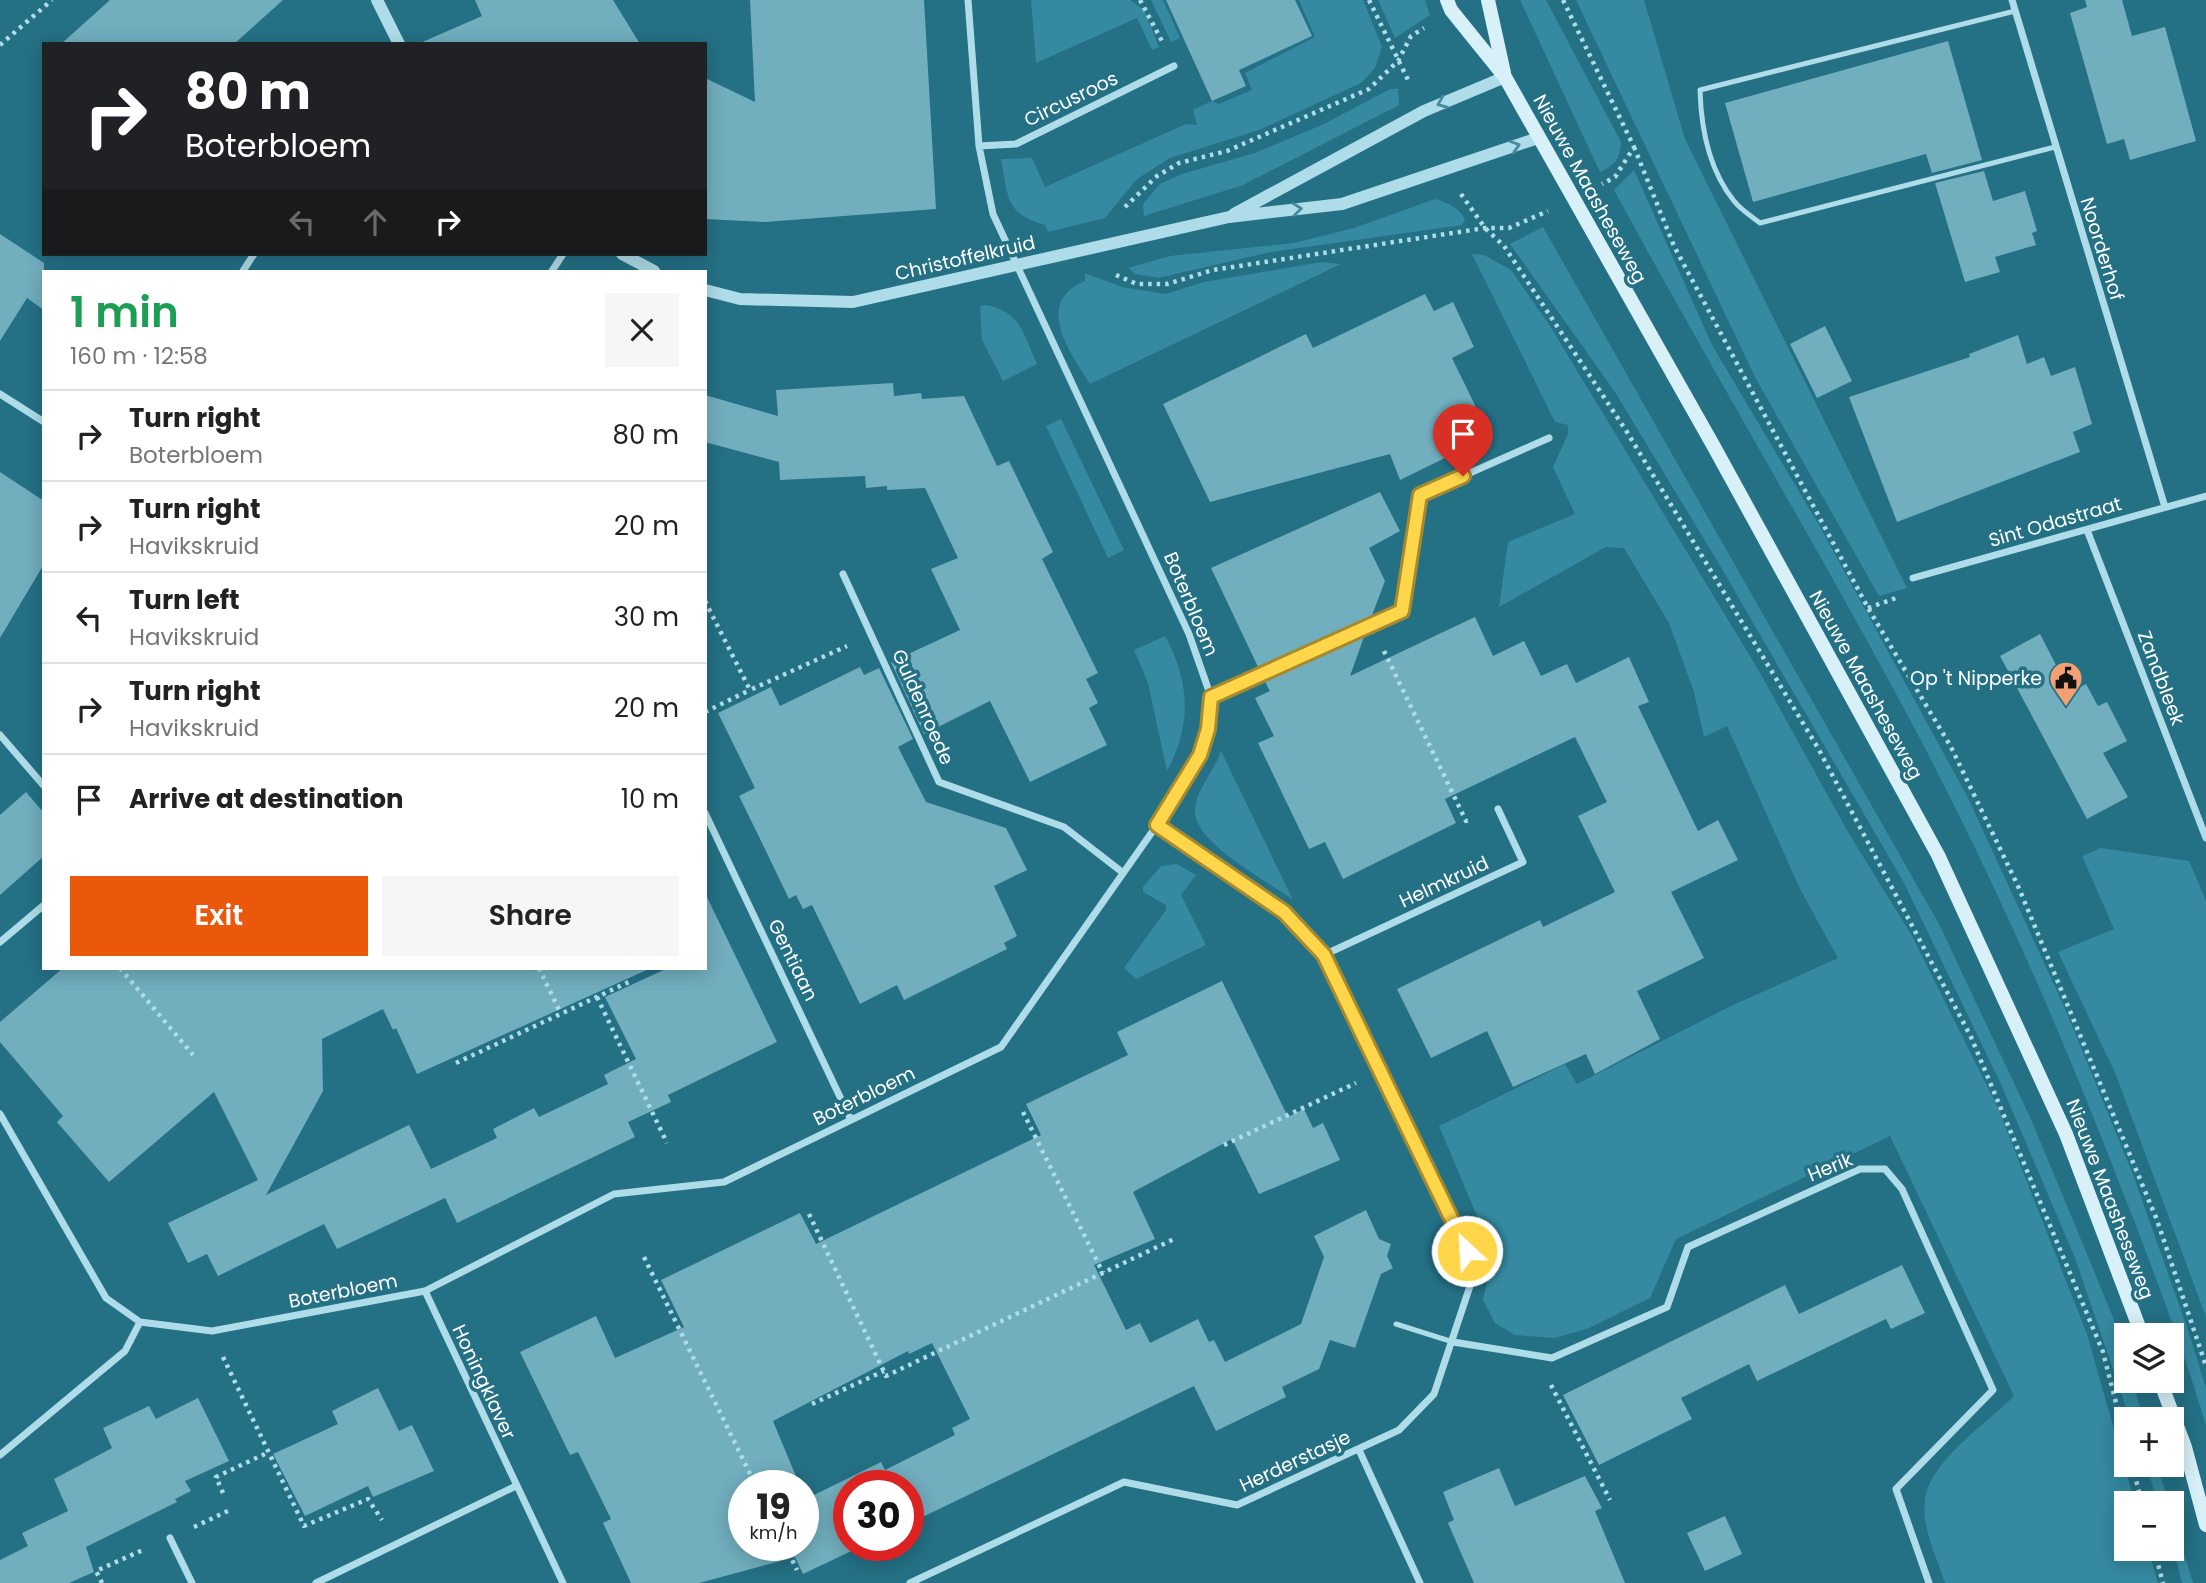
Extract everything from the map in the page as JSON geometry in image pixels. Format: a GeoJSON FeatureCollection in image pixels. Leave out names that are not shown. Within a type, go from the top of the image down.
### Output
{"type":"FeatureCollection","features":[{"type":"Feature","properties":{"kind":"main road","name":"Nieuwe Maasheseweg"},"geometry":{"type":"LineString","coordinates":[[1447,0],[1451,10],[1506,77],[1713,445],[1938,855],[2066,1134],[2137,1323]]}},
{"type":"Feature","properties":{"kind":"main road","name":"Nieuwe Maasheseweg"},"geometry":{"type":"LineString","coordinates":[[1488,0],[1506,77]]}},
{"type":"Feature","properties":{"kind":"main road"},"geometry":{"type":"LineString","coordinates":[[2165,1393],[2185,1447],[2206,1525]]}},
{"type":"Feature","properties":{"kind":"street"},"geometry":{"type":"LineString","coordinates":[[377,0],[397,42]]}},
{"type":"Feature","properties":{"kind":"street"},"geometry":{"type":"LineString","coordinates":[[968,0],[979,146],[993,214],[1017,267]]}},
{"type":"Feature","properties":{"kind":"street","name":"Noorderhof"},"geometry":{"type":"LineString","coordinates":[[2012,0],[2165,507]]}},
{"type":"Feature","properties":{"kind":"street","name":"Circusroos"},"geometry":{"type":"LineString","coordinates":[[979,146],[1016,144],[1174,66]]}},
{"type":"Feature","properties":{"kind":"street","name":"Christoffelkruid"},"geometry":{"type":"LineString","coordinates":[[1229,217],[1424,110],[1506,77]]}},
{"type":"Feature","properties":{"kind":"street","name":"Christoffelkruid"},"geometry":{"type":"LineString","coordinates":[[707,291],[740,299],[853,302],[1229,217],[1342,204],[1538,138]]}},
{"type":"Feature","properties":{"kind":"street"},"geometry":{"type":"LineString","coordinates":[[626,256],[652,270]]}},
{"type":"Feature","properties":{"kind":"street","name":"Boterbloem"},"geometry":{"type":"LineString","coordinates":[[0,1114],[106,1298],[140,1322],[212,1331],[425,1291],[614,1194],[724,1182],[1001,1047],[1157,825],[1200,755],[1208,729],[1211,697],[1189,634],[1017,267]]}},
{"type":"Feature","properties":{"kind":"street"},"geometry":{"type":"LineString","coordinates":[[0,394],[42,421]]}},
{"type":"Feature","properties":{"kind":"street"},"geometry":{"type":"LineString","coordinates":[[1211,697],[1402,611],[1420,495],[1549,438]]}},
{"type":"Feature","properties":{"kind":"street","name":"Sint Odastraat"},"geometry":{"type":"LineString","coordinates":[[1913,578],[2206,496]]}},
{"type":"Feature","properties":{"kind":"street","name":"Zandbleek"},"geometry":{"type":"LineString","coordinates":[[2087,530],[2206,838]]}},
{"type":"Feature","properties":{"kind":"street","name":"Guldenroede"},"geometry":{"type":"LineString","coordinates":[[843,574],[939,782],[1064,827],[1122,872]]}},
{"type":"Feature","properties":{"kind":"street"},"geometry":{"type":"LineString","coordinates":[[0,735],[42,784]]}},
{"type":"Feature","properties":{"kind":"street","name":"Helmkruid"},"geometry":{"type":"LineString","coordinates":[[1324,955],[1523,862],[1498,809]]}},
{"type":"Feature","properties":{"kind":"street","name":"Gentiaan"},"geometry":{"type":"LineString","coordinates":[[707,817],[851,1120]]}},
{"type":"Feature","properties":{"kind":"street"},"geometry":{"type":"LineString","coordinates":[[1157,825],[1284,912],[1324,955],[1476,1268],[1453,1342],[1552,1358]]}},
{"type":"Feature","properties":{"kind":"street"},"geometry":{"type":"LineString","coordinates":[[0,942],[42,907]]}},
{"type":"Feature","properties":{"kind":"street","name":"Herik"},"geometry":{"type":"LineString","coordinates":[[1552,1358],[1668,1307],[1688,1247],[1860,1169],[1885,1169],[1902,1189],[1993,1390],[1896,1489],[1929,1583]]}},
{"type":"Feature","properties":{"kind":"street","name":"Honingklaver"},"geometry":{"type":"LineString","coordinates":[[425,1291],[563,1583]]}},
{"type":"Feature","properties":{"kind":"street"},"geometry":{"type":"LineString","coordinates":[[0,1455],[125,1351],[140,1322]]}},
{"type":"Feature","properties":{"kind":"street","name":"Herderstasje"},"geometry":{"type":"LineString","coordinates":[[910,1583],[1124,1482],[1237,1505],[1399,1430],[1434,1394],[1453,1342]]}},
{"type":"Feature","properties":{"kind":"street"},"geometry":{"type":"LineString","coordinates":[[1359,1450],[1420,1583]]}},
{"type":"Feature","properties":{"kind":"street"},"geometry":{"type":"LineString","coordinates":[[316,1583],[516,1486]]}},
{"type":"Feature","properties":{"kind":"street"},"geometry":{"type":"LineString","coordinates":[[170,1538],[192,1583]]}},
{"type":"Feature","properties":{"kind":"lane"},"geometry":{"type":"LineString","coordinates":[[2015,11],[1700,90],[1701,120],[1711,157],[1734,201],[1760,223],[2055,147]]}},
{"type":"Feature","properties":{"kind":"lane"},"geometry":{"type":"LineString","coordinates":[[1396,1324],[1453,1342]]}},
{"type":"Feature","properties":{"kind":"path"},"geometry":{"type":"LineString","coordinates":[[0,45],[52,0]]}},
{"type":"Feature","properties":{"kind":"path"},"geometry":{"type":"LineString","coordinates":[[1140,0],[1154,21]]}},
{"type":"Feature","properties":{"kind":"path"},"geometry":{"type":"LineString","coordinates":[[1089,248],[1157,176],[1179,163],[1227,151],[1369,89],[1398,61]]}},
{"type":"Feature","properties":{"kind":"path"},"geometry":{"type":"LineString","coordinates":[[1633,147],[1674,246],[1868,608],[1951,747],[2018,886],[2157,1220],[2206,1366]]}},
{"type":"Feature","properties":{"kind":"path"},"geometry":{"type":"LineString","coordinates":[[1504,246],[1627,432],[1818,748],[1971,1037],[2103,1352],[2117,1407]]}},
{"type":"Feature","properties":{"kind":"path"},"geometry":{"type":"LineString","coordinates":[[707,605],[750,690]]}},
{"type":"Feature","properties":{"kind":"path"},"geometry":{"type":"LineString","coordinates":[[1371,625],[1466,821],[1498,809]]}},
{"type":"Feature","properties":{"kind":"path"},"geometry":{"type":"LineString","coordinates":[[707,711],[873,634]]}},
{"type":"Feature","properties":{"kind":"path"},"geometry":{"type":"LineString","coordinates":[[122,970],[193,1055]]}},
{"type":"Feature","properties":{"kind":"path"},"geometry":{"type":"LineString","coordinates":[[540,970],[561,1014]]}},
{"type":"Feature","properties":{"kind":"path"},"geometry":{"type":"LineString","coordinates":[[456,1063],[633,980]]}},
{"type":"Feature","properties":{"kind":"path"},"geometry":{"type":"LineString","coordinates":[[597,997],[667,1143]]}},
{"type":"Feature","properties":{"kind":"path"},"geometry":{"type":"LineString","coordinates":[[1224,1145],[1381,1072]]}},
{"type":"Feature","properties":{"kind":"path"},"geometry":{"type":"LineString","coordinates":[[1023,1112],[1103,1273]]}},
{"type":"Feature","properties":{"kind":"path"},"geometry":{"type":"LineString","coordinates":[[809,1214],[886,1376],[1174,1239]]}},
{"type":"Feature","properties":{"kind":"path"},"geometry":{"type":"LineString","coordinates":[[645,1258],[748,1470]]}},
{"type":"Feature","properties":{"kind":"path"},"geometry":{"type":"LineString","coordinates":[[212,1331],[304,1526],[368,1499],[396,1545]]}},
{"type":"Feature","properties":{"kind":"path"},"geometry":{"type":"LineString","coordinates":[[1552,1358],[1549,1381],[1610,1500]]}},
{"type":"Feature","properties":{"kind":"path"},"geometry":{"type":"LineString","coordinates":[[812,1404],[884,1371]]}},
{"type":"Feature","properties":{"kind":"path"},"geometry":{"type":"LineString","coordinates":[[223,1493],[216,1477],[269,1452]]}},
{"type":"Feature","properties":{"kind":"path"},"geometry":{"type":"LineString","coordinates":[[793,1561],[797,1570]]}},
{"type":"Feature","properties":{"kind":"path"},"geometry":{"type":"LineString","coordinates":[[2157,1561],[2163,1583]]}},
{"type":"Feature","properties":{"kind":"shaded area"},"geometry":{"type":"Polygon","coordinates":[[[1031,0],[1130,0],[1144,10],[1159,47],[1152,50],[1137,18],[1036,63],[1031,0]]]}},
{"type":"Feature","properties":{"kind":"shaded area"},"geometry":{"type":"Polygon","coordinates":[[[1151,0],[1163,0],[1180,38],[1171,42],[1151,0]]]}},
{"type":"Feature","properties":{"kind":"shaded area"},"geometry":{"type":"Polygon","coordinates":[[[1299,0],[1363,0],[1382,47],[1375,68],[1361,83],[1259,130],[1170,158],[1137,179],[1105,218],[1048,232],[1045,225],[1032,221],[1015,209],[1007,193],[1001,159],[1032,158],[1045,187],[1186,124],[1197,125],[1193,110],[1212,101],[1219,104],[1252,90],[1245,73],[1315,37],[1299,0]]]}},
{"type":"Feature","properties":{"kind":"shaded area"},"geometry":{"type":"Polygon","coordinates":[[[1378,0],[1425,0],[1430,15],[1395,38],[1378,0]]]}},
{"type":"Feature","properties":{"kind":"shaded area"},"geometry":{"type":"Polygon","coordinates":[[[1520,0],[1546,0],[1621,142],[1618,157],[1605,170],[1600,172],[1520,0]]]}},
{"type":"Feature","properties":{"kind":"shaded area"},"geometry":{"type":"Polygon","coordinates":[[[1576,0],[1644,0],[1685,139],[1907,588],[1879,596],[1755,377],[1576,0]]]}},
{"type":"Feature","properties":{"kind":"shaded area"},"geometry":{"type":"Polygon","coordinates":[[[1390,89],[1398,89],[1399,105],[1243,185],[1144,216],[1143,204],[1160,184],[1182,174],[1255,153],[1324,124],[1390,89]]]}},
{"type":"Feature","properties":{"kind":"shaded area"},"geometry":{"type":"Polygon","coordinates":[[[1634,170],[1712,345],[1819,525],[1968,798],[2064,1006],[2134,1177],[2190,1336],[2206,1389],[2206,1425],[2184,1358],[2184,1323],[2172,1323],[2091,1110],[1984,868],[1894,690],[1614,190],[1634,170]]]}},
{"type":"Feature","properties":{"kind":"shaded area"},"geometry":{"type":"Polygon","coordinates":[[[1435,199],[1459,211],[1465,219],[1462,225],[1271,252],[1158,278],[1135,274],[1128,268],[1170,256],[1294,243],[1354,228],[1435,199]]]}},
{"type":"Feature","properties":{"kind":"shaded area"},"geometry":{"type":"Polygon","coordinates":[[[1543,227],[1939,924],[2030,1117],[2114,1320],[2114,1372],[2075,1258],[2000,1082],[1904,883],[1719,564],[1615,392],[1510,244],[1543,227]]]}},
{"type":"Feature","properties":{"kind":"shaded area"},"geometry":{"type":"Polygon","coordinates":[[[1472,254],[1484,255],[1511,270],[1550,326],[1759,671],[1848,832],[1912,936],[1998,1108],[2087,1334],[2114,1429],[2114,1477],[2128,1477],[2132,1491],[2114,1491],[2114,1561],[2152,1561],[2158,1583],[1945,1583],[1925,1521],[1925,1500],[1929,1486],[1937,1471],[1961,1443],[2014,1396],[1890,1136],[1676,1239],[1650,1298],[1589,1328],[1555,1338],[1515,1335],[1495,1323],[1483,1300],[1492,1263],[1485,1235],[1439,1126],[1565,1064],[1577,1084],[1731,1006],[1838,958],[1800,889],[1727,726],[1704,737],[1694,692],[1669,623],[1624,548],[1606,547],[1499,607],[1508,542],[1575,514],[1553,467],[1568,434],[1568,425],[1555,422],[1472,254]]]}},
{"type":"Feature","properties":{"kind":"shaded area"},"geometry":{"type":"Polygon","coordinates":[[[1321,262],[1341,264],[1090,384],[1073,358],[1060,329],[1058,315],[1061,302],[1069,290],[1085,281],[1085,273],[1122,287],[1166,294],[1204,282],[1321,262]]]}},
{"type":"Feature","properties":{"kind":"shaded area"},"geometry":{"type":"Polygon","coordinates":[[[980,306],[998,308],[1014,319],[1020,326],[1037,364],[1003,381],[982,340],[980,306]]]}},
{"type":"Feature","properties":{"kind":"shaded area"},"geometry":{"type":"Polygon","coordinates":[[[1061,419],[1124,550],[1108,558],[1046,426],[1061,419]]]}},
{"type":"Feature","properties":{"kind":"shaded area"},"geometry":{"type":"Polygon","coordinates":[[[1165,636],[1179,670],[1185,704],[1181,737],[1167,771],[1148,683],[1134,650],[1165,636]]]}},
{"type":"Feature","properties":{"kind":"shaded area"},"geometry":{"type":"Polygon","coordinates":[[[1221,751],[1293,900],[1219,848],[1198,823],[1195,811],[1198,796],[1221,751]]]}},
{"type":"Feature","properties":{"kind":"shaded area"},"geometry":{"type":"Polygon","coordinates":[[[2101,848],[2189,861],[2206,901],[2206,1317],[2116,1075],[2058,952],[2114,929],[2082,856],[2101,848]]]}},
{"type":"Feature","properties":{"kind":"shaded area"},"geometry":{"type":"Polygon","coordinates":[[[1177,864],[1196,875],[1181,895],[1206,945],[1136,979],[1124,968],[1166,910],[1166,905],[1143,892],[1143,887],[1161,866],[1177,864]]]}},
{"type":"Feature","properties":{"kind":"shaded area"},"geometry":{"type":"Polygon","coordinates":[[[2121,1393],[2136,1393],[2140,1407],[2126,1407],[2121,1393]]]}},
{"type":"Feature","properties":{"kind":"shaded area"},"geometry":{"type":"Polygon","coordinates":[[[2150,1477],[2161,1477],[2165,1491],[2154,1491],[2150,1477]]]}},
{"type":"Feature","properties":{"kind":"shaded area"},"geometry":{"type":"Polygon","coordinates":[[[2184,1553],[2193,1583],[2182,1583],[2176,1561],[2184,1561],[2184,1553]]]}},
{"type":"Feature","properties":{"kind":"building"},"geometry":{"type":"Polygon","coordinates":[[[110,0],[283,0],[236,42],[63,42],[110,0]]]}},
{"type":"Feature","properties":{"kind":"building"},"geometry":{"type":"Polygon","coordinates":[[[475,0],[613,0],[639,42],[423,42],[482,16],[475,0]]]}},
{"type":"Feature","properties":{"kind":"building"},"geometry":{"type":"Polygon","coordinates":[[[750,0],[924,0],[936,209],[765,222],[707,219],[707,79],[755,102],[750,0]]]}},
{"type":"Feature","properties":{"kind":"building"},"geometry":{"type":"Polygon","coordinates":[[[1166,0],[1295,0],[1312,36],[1239,70],[1246,86],[1212,101],[1166,0]]]}},
{"type":"Feature","properties":{"kind":"building"},"geometry":{"type":"Polygon","coordinates":[[[2085,0],[2122,0],[2132,36],[2165,27],[2196,141],[2130,160],[2124,139],[2107,144],[2070,13],[2087,7],[2085,0]]]}},
{"type":"Feature","properties":{"kind":"building"},"geometry":{"type":"Polygon","coordinates":[[[1948,41],[1982,160],[1932,173],[1926,154],[1753,202],[1725,103],[1948,41]]]}},
{"type":"Feature","properties":{"kind":"building"},"geometry":{"type":"Polygon","coordinates":[[[1984,171],[1993,201],[2025,191],[2037,231],[2032,233],[2036,245],[1995,257],[2000,272],[1965,282],[1935,183],[1984,171]]]}},
{"type":"Feature","properties":{"kind":"building"},"geometry":{"type":"Polygon","coordinates":[[[0,234],[44,263],[44,270],[42,309],[27,298],[0,341],[0,234]]]}},
{"type":"Feature","properties":{"kind":"building"},"geometry":{"type":"Polygon","coordinates":[[[1425,294],[1434,311],[1453,302],[1474,347],[1452,358],[1490,436],[1400,480],[1390,454],[1210,502],[1163,404],[1306,334],[1313,348],[1425,294]]]}},
{"type":"Feature","properties":{"kind":"building"},"geometry":{"type":"Polygon","coordinates":[[[1825,326],[1852,381],[1817,398],[1790,344],[1825,326]]]}},
{"type":"Feature","properties":{"kind":"building"},"geometry":{"type":"Polygon","coordinates":[[[2018,335],[2027,364],[2044,357],[2051,376],[2075,367],[2092,424],[2073,432],[2080,452],[1897,522],[1849,397],[1970,357],[1969,354],[2018,335]]]}},
{"type":"Feature","properties":{"kind":"building"},"geometry":{"type":"Polygon","coordinates":[[[893,383],[894,396],[921,393],[922,399],[964,396],[997,466],[1009,461],[1053,552],[1042,559],[1098,673],[1086,679],[1098,703],[1089,708],[1107,745],[1030,782],[990,701],[924,734],[891,662],[960,630],[931,569],[958,558],[925,488],[866,488],[865,476],[780,480],[779,462],[707,443],[707,396],[778,416],[776,390],[893,383]]]}},
{"type":"Feature","properties":{"kind":"building"},"geometry":{"type":"Polygon","coordinates":[[[0,472],[42,500],[42,567],[0,638],[0,472]]]}},
{"type":"Feature","properties":{"kind":"building"},"geometry":{"type":"Polygon","coordinates":[[[1380,492],[1400,531],[1369,548],[1385,581],[1371,618],[1259,669],[1211,568],[1380,492]]]}},
{"type":"Feature","properties":{"kind":"building"},"geometry":{"type":"Polygon","coordinates":[[[1475,617],[1493,656],[1524,641],[1541,676],[1567,664],[1576,683],[1629,657],[1649,702],[1638,706],[1698,831],[1718,820],[1738,860],[1671,892],[1704,958],[1637,991],[1660,1039],[1595,1074],[1586,1054],[1513,1087],[1487,1031],[1431,1058],[1397,989],[1540,920],[1543,927],[1615,892],[1578,816],[1607,802],[1575,737],[1445,799],[1456,823],[1343,879],[1325,842],[1309,849],[1258,743],[1274,736],[1255,698],[1270,691],[1264,680],[1365,634],[1350,676],[1475,617]]]}},
{"type":"Feature","properties":{"kind":"building"},"geometry":{"type":"Polygon","coordinates":[[[2040,634],[2070,692],[2086,684],[2098,706],[2107,702],[2127,741],[2103,753],[2128,797],[2087,819],[2000,656],[2040,634]]]}},
{"type":"Feature","properties":{"kind":"building"},"geometry":{"type":"Polygon","coordinates":[[[860,667],[864,675],[879,668],[913,739],[898,747],[926,802],[1006,828],[1027,870],[994,886],[1017,936],[1004,943],[1007,949],[904,1000],[897,985],[860,1004],[812,905],[803,909],[796,895],[789,899],[739,796],[755,788],[718,713],[771,687],[780,706],[860,667]]]}},
{"type":"Feature","properties":{"kind":"building"},"geometry":{"type":"Polygon","coordinates":[[[26,792],[42,811],[42,858],[0,895],[0,815],[26,792]]]}},
{"type":"Feature","properties":{"kind":"building"},"geometry":{"type":"Polygon","coordinates":[[[707,897],[777,1042],[668,1095],[671,1102],[628,1122],[635,1137],[457,1223],[445,1198],[337,1249],[324,1224],[218,1276],[207,1254],[188,1263],[168,1223],[258,1180],[214,1092],[109,1182],[57,1122],[63,1116],[0,1042],[0,1022],[61,970],[647,970],[417,1074],[396,1028],[393,1030],[383,1009],[322,1039],[323,1091],[266,1195],[409,1125],[431,1169],[497,1138],[493,1129],[534,1108],[539,1117],[608,1084],[604,1075],[636,1059],[605,997],[664,970],[707,970],[707,897]]]}},
{"type":"Feature","properties":{"kind":"building"},"geometry":{"type":"Polygon","coordinates":[[[1222,981],[1288,1117],[1304,1109],[1313,1128],[1323,1123],[1340,1160],[1259,1194],[1232,1139],[1133,1192],[1155,1239],[1094,1265],[1126,1330],[1140,1323],[1150,1343],[1198,1319],[1209,1342],[1214,1340],[1225,1362],[1301,1324],[1324,1257],[1314,1236],[1366,1210],[1379,1239],[1391,1244],[1387,1256],[1393,1268],[1381,1274],[1355,1348],[1330,1340],[1319,1369],[1282,1387],[1286,1397],[1216,1431],[1194,1386],[924,1516],[924,1470],[885,1470],[955,1435],[952,1428],[970,1419],[932,1343],[909,1354],[908,1351],[773,1421],[793,1470],[728,1470],[728,1561],[780,1561],[699,1583],[631,1583],[603,1523],[611,1519],[578,1452],[570,1455],[520,1352],[596,1316],[615,1358],[684,1327],[661,1280],[800,1213],[816,1244],[1041,1135],[1026,1104],[1128,1055],[1117,1032],[1222,981]]]}},
{"type":"Feature","properties":{"kind":"building"},"geometry":{"type":"Polygon","coordinates":[[[1902,1265],[1925,1313],[1891,1329],[1886,1319],[1757,1381],[1749,1364],[1681,1398],[1692,1419],[1599,1465],[1563,1395],[1785,1285],[1799,1314],[1902,1265]]]}},
{"type":"Feature","properties":{"kind":"building"},"geometry":{"type":"Polygon","coordinates":[[[378,1388],[399,1431],[412,1425],[434,1471],[373,1497],[368,1486],[305,1516],[273,1454],[338,1424],[332,1411],[378,1388]]]}},
{"type":"Feature","properties":{"kind":"building"},"geometry":{"type":"Polygon","coordinates":[[[198,1398],[229,1461],[185,1481],[191,1491],[175,1499],[177,1502],[86,1547],[94,1572],[69,1583],[0,1583],[0,1560],[28,1546],[22,1533],[68,1511],[54,1479],[112,1448],[103,1428],[149,1406],[156,1419],[198,1398]]]}},
{"type":"Feature","properties":{"kind":"building"},"geometry":{"type":"Polygon","coordinates":[[[881,1462],[885,1470],[865,1470],[881,1462]]]}},
{"type":"Feature","properties":{"kind":"building"},"geometry":{"type":"Polygon","coordinates":[[[1499,1468],[1515,1506],[1585,1476],[1602,1508],[1595,1511],[1625,1583],[1474,1583],[1448,1523],[1454,1520],[1443,1492],[1499,1468]]]}},
{"type":"Feature","properties":{"kind":"building"},"geometry":{"type":"Polygon","coordinates":[[[833,1486],[833,1560],[803,1574],[797,1561],[819,1561],[819,1493],[833,1486]]]}},
{"type":"Feature","properties":{"kind":"building"},"geometry":{"type":"Polygon","coordinates":[[[1725,1516],[1742,1554],[1705,1571],[1687,1533],[1725,1516]]]}},
{"type":"Feature","properties":{"kind":"place","name":"Op 't Nipperke"},"geometry":{"type":"Point","coordinates":[2066,708]}},
{"type":"Feature","properties":{"kind":"route"},"geometry":{"type":"LineString","coordinates":[[1463,476],[1420,495],[1402,611],[1211,697],[1208,729],[1200,755],[1157,825],[1284,912],[1324,955],[1467,1251]]}}]}
